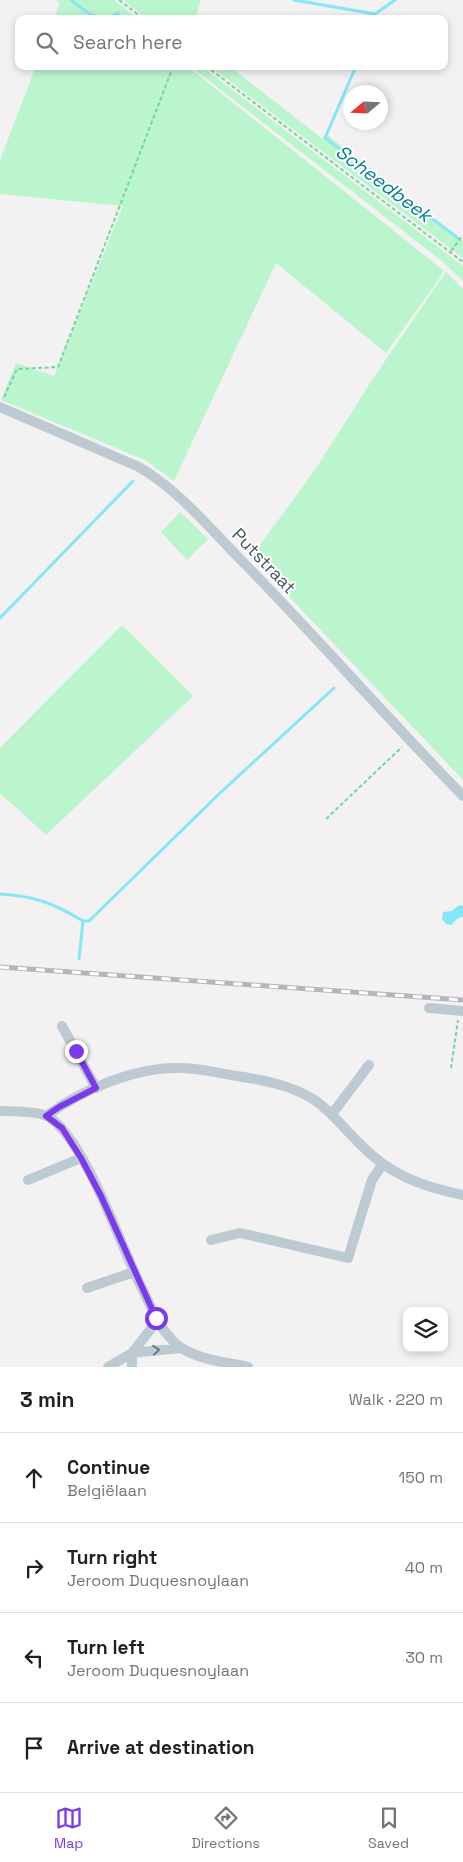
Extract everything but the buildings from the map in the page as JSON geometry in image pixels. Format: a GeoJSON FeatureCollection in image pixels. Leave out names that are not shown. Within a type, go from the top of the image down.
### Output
{"type":"FeatureCollection","features":[{"type":"Feature","properties":{"kind":"street","name":"Putstraat"},"geometry":{"type":"LineString","coordinates":[[2,403],[139,467],[177,494],[256,575],[463,796]]}},
{"type":"Feature","properties":{"kind":"street"},"geometry":{"type":"LineString","coordinates":[[429,1008],[461,1010]]}},
{"type":"Feature","properties":{"kind":"street"},"geometry":{"type":"LineString","coordinates":[[62,1026],[96,1088]]}},
{"type":"Feature","properties":{"kind":"street"},"geometry":{"type":"LineString","coordinates":[[332,1114],[369,1065]]}},
{"type":"Feature","properties":{"kind":"street"},"geometry":{"type":"LineString","coordinates":[[46,1116],[59,1107],[96,1088],[135,1073],[155,1068],[183,1068],[267,1081],[294,1090],[312,1099],[332,1114],[382,1165],[412,1182],[463,1195]]}},
{"type":"Feature","properties":{"kind":"street"},"geometry":{"type":"LineString","coordinates":[[0,1111],[24,1112],[46,1116],[62,1128],[81,1158],[101,1196],[157,1321],[167,1335],[181,1348],[203,1357],[248,1367]]}},
{"type":"Feature","properties":{"kind":"street"},"geometry":{"type":"LineString","coordinates":[[28,1180],[81,1158]]}},
{"type":"Feature","properties":{"kind":"street"},"geometry":{"type":"LineString","coordinates":[[211,1240],[240,1233],[348,1258],[372,1180],[382,1165]]}},
{"type":"Feature","properties":{"kind":"street"},"geometry":{"type":"LineString","coordinates":[[87,1288],[134,1272]]}},
{"type":"Feature","properties":{"kind":"street"},"geometry":{"type":"LineString","coordinates":[[108,1367],[132,1353],[157,1321]]}},
{"type":"Feature","properties":{"kind":"street"},"geometry":{"type":"LineString","coordinates":[[132,1353],[181,1348]]}},
{"type":"Feature","properties":{"kind":"street"},"geometry":{"type":"LineString","coordinates":[[132,1353],[132,1367]]}},
{"type":"Feature","properties":{"kind":"path"},"geometry":{"type":"LineString","coordinates":[[119,0],[139,15]]}},
{"type":"Feature","properties":{"kind":"path"},"geometry":{"type":"LineString","coordinates":[[2,403],[17,369],[58,367],[172,70]]}},
{"type":"Feature","properties":{"kind":"path"},"geometry":{"type":"LineString","coordinates":[[211,70],[463,262]]}},
{"type":"Feature","properties":{"kind":"path"},"geometry":{"type":"LineString","coordinates":[[450,252],[463,235]]}},
{"type":"Feature","properties":{"kind":"path"},"geometry":{"type":"LineString","coordinates":[[326,819],[410,739]]}},
{"type":"Feature","properties":{"kind":"path"},"geometry":{"type":"LineString","coordinates":[[451,1068],[461,1010]]}},
{"type":"Feature","properties":{"kind":"green space"},"geometry":{"type":"Polygon","coordinates":[[[56,0],[114,0],[133,15],[56,15],[60,3],[56,0]]]}},
{"type":"Feature","properties":{"kind":"green space"},"geometry":{"type":"Polygon","coordinates":[[[123,0],[201,0],[196,15],[143,15],[123,0]]]}},
{"type":"Feature","properties":{"kind":"green space"},"geometry":{"type":"Polygon","coordinates":[[[34,70],[192,70],[443,270],[441,276],[386,353],[276,263],[174,481],[145,460],[1,400],[16,363],[54,376],[123,206],[0,194],[0,160],[34,70]]]}},
{"type":"Feature","properties":{"kind":"green space"},"geometry":{"type":"Polygon","coordinates":[[[195,70],[206,70],[463,266],[463,281],[442,261],[195,70]]]}},
{"type":"Feature","properties":{"kind":"green space"},"geometry":{"type":"Polygon","coordinates":[[[215,70],[234,70],[323,139],[326,134],[463,241],[463,258],[215,70]]]}},
{"type":"Feature","properties":{"kind":"green space"},"geometry":{"type":"Polygon","coordinates":[[[446,272],[463,289],[463,780],[247,552],[251,545],[257,549],[315,470],[374,377],[446,272]]]}},
{"type":"Feature","properties":{"kind":"green space"},"geometry":{"type":"Polygon","coordinates":[[[180,512],[208,539],[187,560],[161,532],[180,512]]]}},
{"type":"Feature","properties":{"kind":"green space"},"geometry":{"type":"Polygon","coordinates":[[[122,625],[193,696],[46,835],[0,793],[0,748],[122,625]]]}},
{"type":"Feature","properties":{"kind":"water"},"geometry":{"type":"Polygon","coordinates":[[[459,905],[463,906],[463,917],[458,918],[451,925],[446,924],[442,919],[443,912],[452,911],[459,905]]]}},
{"type":"Feature","properties":{"kind":"waterway","name":"Scheedbeek"},"geometry":{"type":"LineString","coordinates":[[71,0],[93,15]]}},
{"type":"Feature","properties":{"kind":"waterway","name":"Scheedbeek"},"geometry":{"type":"LineString","coordinates":[[294,0],[375,14]]}},
{"type":"Feature","properties":{"kind":"waterway"},"geometry":{"type":"LineString","coordinates":[[375,14],[395,0]]}},
{"type":"Feature","properties":{"kind":"waterway","name":"Scheedbeek"},"geometry":{"type":"LineString","coordinates":[[113,15],[118,13]]}},
{"type":"Feature","properties":{"kind":"waterway","name":"Scheedbeek"},"geometry":{"type":"LineString","coordinates":[[354,70],[325,138],[458,238]]}},
{"type":"Feature","properties":{"kind":"waterway"},"geometry":{"type":"LineString","coordinates":[[0,618],[133,481]]}},
{"type":"Feature","properties":{"kind":"waterway"},"geometry":{"type":"LineString","coordinates":[[83,921],[89,921],[219,794],[334,688]]}},
{"type":"Feature","properties":{"kind":"waterway"},"geometry":{"type":"LineString","coordinates":[[0,894],[43,901],[83,921],[79,959]]}},
{"type":"Feature","properties":{"kind":"railway"},"geometry":{"type":"LineString","coordinates":[[0,967],[463,1000]]}},
{"type":"Feature","properties":{"kind":"route"},"geometry":{"type":"LineString","coordinates":[[76,1051],[96,1088],[59,1107],[46,1116],[62,1128],[81,1158],[101,1196],[156,1318]]}}]}
